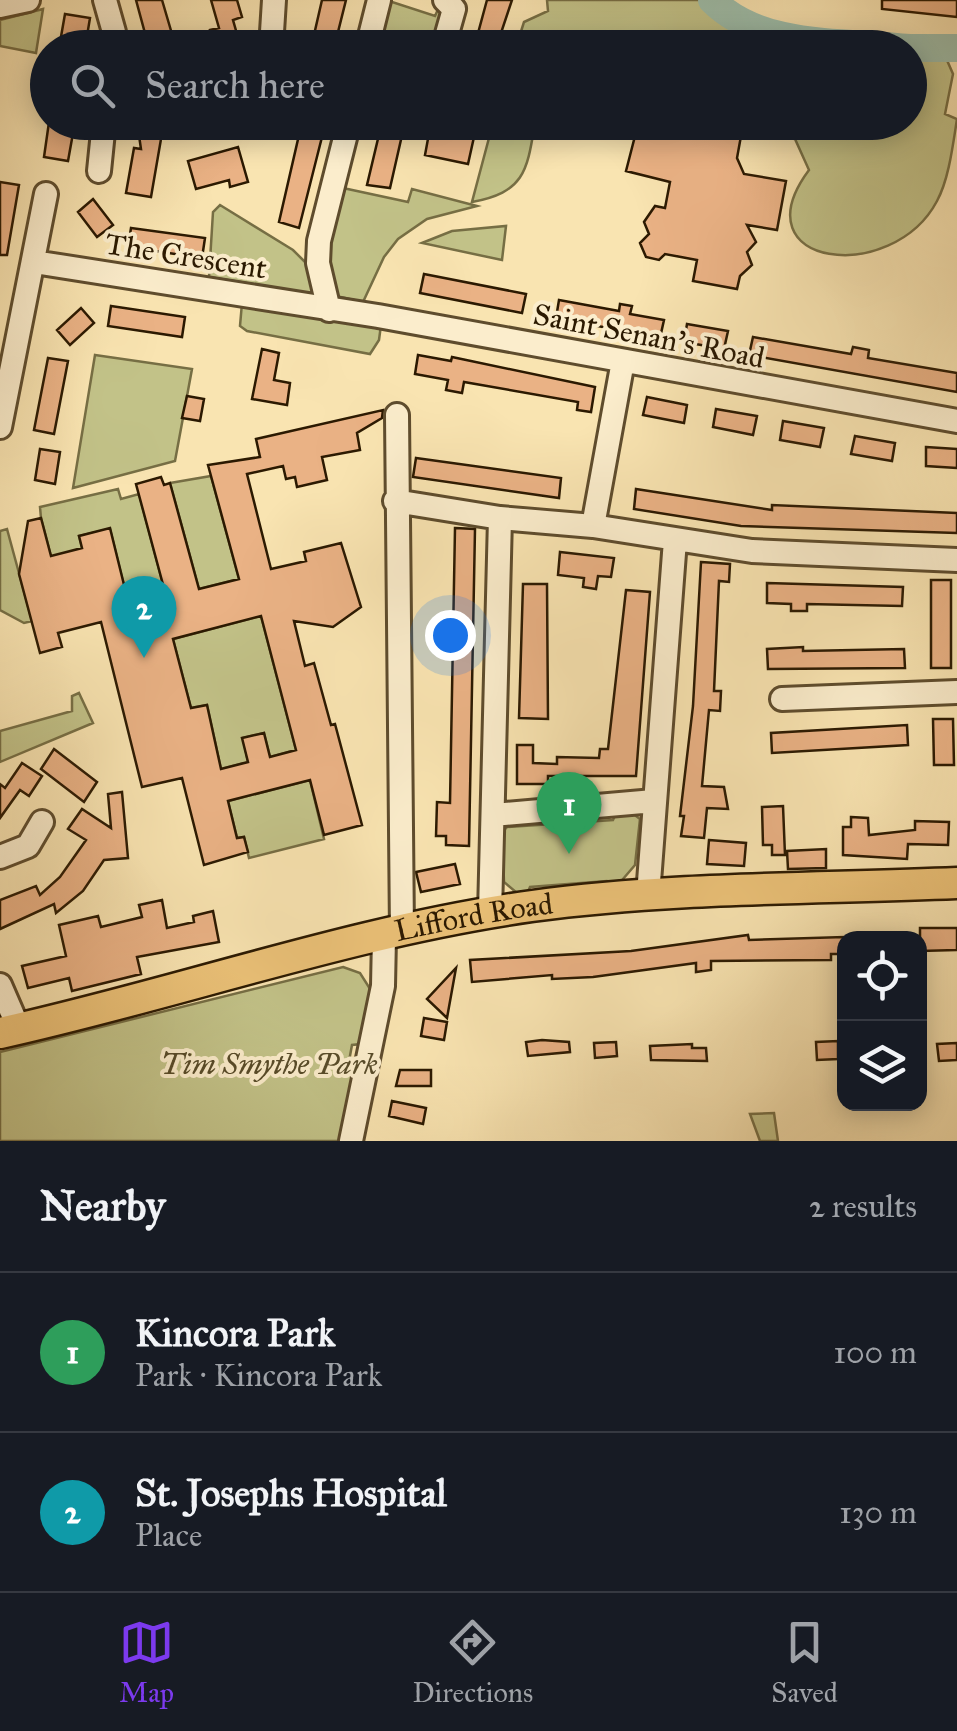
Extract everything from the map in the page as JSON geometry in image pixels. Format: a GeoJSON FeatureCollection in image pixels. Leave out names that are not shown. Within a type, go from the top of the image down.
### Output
{"type":"FeatureCollection","features":[{"type":"Feature","properties":{"kind":"main road","name":"Lifford Road"},"geometry":{"type":"LineString","coordinates":[[9,1031],[490,913],[648,895],[957,883]]}},
{"type":"Feature","properties":{"kind":"street"},"geometry":{"type":"LineString","coordinates":[[0,6],[28,0]]}},
{"type":"Feature","properties":{"kind":"street"},"geometry":{"type":"LineString","coordinates":[[105,0],[113,30]]}},
{"type":"Feature","properties":{"kind":"street"},"geometry":{"type":"LineString","coordinates":[[272,30],[274,0]]}},
{"type":"Feature","properties":{"kind":"street"},"geometry":{"type":"LineString","coordinates":[[372,30],[379,0]]}},
{"type":"Feature","properties":{"kind":"street"},"geometry":{"type":"LineString","coordinates":[[446,0],[454,9],[448,30]]}},
{"type":"Feature","properties":{"kind":"street"},"geometry":{"type":"LineString","coordinates":[[99,171],[102,140]]}},
{"type":"Feature","properties":{"kind":"street"},"geometry":{"type":"LineString","coordinates":[[329,310],[318,262],[319,240],[344,140]]}},
{"type":"Feature","properties":{"kind":"street"},"geometry":{"type":"LineString","coordinates":[[0,427],[46,194]]}},
{"type":"Feature","properties":{"kind":"street","name":"The Crescent"},"geometry":{"type":"LineString","coordinates":[[34,262],[329,310]]}},
{"type":"Feature","properties":{"kind":"street","name":"Saint Senan's Road"},"geometry":{"type":"LineString","coordinates":[[329,310],[957,421]]}},
{"type":"Feature","properties":{"kind":"street"},"geometry":{"type":"LineString","coordinates":[[593,526],[623,361]]}},
{"type":"Feature","properties":{"kind":"street"},"geometry":{"type":"LineString","coordinates":[[352,1141],[393,935],[397,416]]}},
{"type":"Feature","properties":{"kind":"street"},"geometry":{"type":"LineString","coordinates":[[395,501],[752,551],[957,560]]}},
{"type":"Feature","properties":{"kind":"street"},"geometry":{"type":"LineString","coordinates":[[490,913],[500,518]]}},
{"type":"Feature","properties":{"kind":"street"},"geometry":{"type":"LineString","coordinates":[[648,895],[675,540]]}},
{"type":"Feature","properties":{"kind":"street"},"geometry":{"type":"LineString","coordinates":[[782,699],[957,692]]}},
{"type":"Feature","properties":{"kind":"street"},"geometry":{"type":"LineString","coordinates":[[493,815],[654,801]]}},
{"type":"Feature","properties":{"kind":"street"},"geometry":{"type":"LineString","coordinates":[[0,857],[28,846],[42,822]]}},
{"type":"Feature","properties":{"kind":"street"},"geometry":{"type":"LineString","coordinates":[[0,985],[9,1031]]}},
{"type":"Feature","properties":{"kind":"green space"},"geometry":{"type":"Polygon","coordinates":[[[386,0],[435,16],[440,5],[443,7],[438,30],[378,30],[386,0]]]}},
{"type":"Feature","properties":{"kind":"green space"},"geometry":{"type":"Polygon","coordinates":[[[547,0],[730,0],[752,23],[821,30],[521,30],[524,22],[548,11],[547,0]]]}},
{"type":"Feature","properties":{"kind":"green space"},"geometry":{"type":"Polygon","coordinates":[[[43,9],[40,30],[30,30],[30,52],[0,46],[0,20],[43,9]]]}},
{"type":"Feature","properties":{"kind":"green space"},"geometry":{"type":"Polygon","coordinates":[[[927,41],[939,42],[953,74],[945,114],[957,119],[941,192],[916,228],[888,246],[858,254],[829,254],[806,245],[792,228],[792,203],[809,170],[795,140],[927,140],[927,41]]]}},
{"type":"Feature","properties":{"kind":"green space"},"geometry":{"type":"Polygon","coordinates":[[[488,140],[532,140],[526,166],[513,185],[490,198],[472,202],[488,140]]]}},
{"type":"Feature","properties":{"kind":"green space"},"geometry":{"type":"Polygon","coordinates":[[[343,188],[408,202],[412,189],[477,206],[427,219],[398,239],[384,257],[363,302],[336,296],[332,282],[330,242],[343,188]]]}},
{"type":"Feature","properties":{"kind":"green space"},"geometry":{"type":"Polygon","coordinates":[[[220,205],[293,250],[307,264],[314,294],[209,277],[213,212],[220,205]]]}},
{"type":"Feature","properties":{"kind":"green space"},"geometry":{"type":"Polygon","coordinates":[[[506,226],[502,260],[422,243],[452,231],[506,226]]]}},
{"type":"Feature","properties":{"kind":"green space"},"geometry":{"type":"Polygon","coordinates":[[[242,303],[381,325],[379,340],[370,354],[247,331],[240,326],[242,303]]]}},
{"type":"Feature","properties":{"kind":"green space"},"geometry":{"type":"Polygon","coordinates":[[[95,355],[192,369],[175,461],[73,488],[95,355]]]}},
{"type":"Feature","properties":{"kind":"green space"},"geometry":{"type":"Polygon","coordinates":[[[211,476],[239,579],[199,589],[170,483],[211,476]]]}},
{"type":"Feature","properties":{"kind":"green space"},"geometry":{"type":"Polygon","coordinates":[[[118,489],[121,499],[139,494],[165,592],[129,606],[110,529],[79,536],[82,548],[58,583],[41,518],[40,507],[118,489]]]}},
{"type":"Feature","properties":{"kind":"green space"},"geometry":{"type":"Polygon","coordinates":[[[7,529],[32,621],[24,623],[0,610],[0,531],[7,529]]]}},
{"type":"Feature","properties":{"kind":"green space"},"geometry":{"type":"Polygon","coordinates":[[[261,616],[296,750],[270,757],[264,733],[243,738],[248,762],[221,769],[207,705],[191,708],[173,639],[261,616]]]}},
{"type":"Feature","properties":{"kind":"green space"},"geometry":{"type":"Polygon","coordinates":[[[79,693],[93,723],[0,762],[0,731],[72,711],[72,696],[79,693]]]}},
{"type":"Feature","properties":{"kind":"green space"},"geometry":{"type":"Polygon","coordinates":[[[310,780],[324,839],[249,858],[244,837],[237,838],[228,801],[310,780]]]}},
{"type":"Feature","properties":{"kind":"green space"},"geometry":{"type":"Polygon","coordinates":[[[616,813],[632,813],[640,819],[635,865],[617,886],[607,881],[530,887],[527,894],[517,893],[504,882],[502,832],[507,827],[613,820],[616,813]]]}},
{"type":"Feature","properties":{"kind":"green space","name":"Tim Smythe Park"},"geometry":{"type":"Polygon","coordinates":[[[343,967],[360,973],[372,992],[361,1044],[352,1045],[347,1072],[354,1079],[341,1141],[0,1141],[0,1052],[343,967]]]}},
{"type":"Feature","properties":{"kind":"green space"},"geometry":{"type":"Polygon","coordinates":[[[774,1113],[778,1141],[760,1141],[750,1114],[774,1113]]]}},
{"type":"Feature","properties":{"kind":"building"},"geometry":{"type":"Polygon","coordinates":[[[136,0],[162,0],[171,30],[144,30],[136,0]]]}},
{"type":"Feature","properties":{"kind":"building"},"geometry":{"type":"Polygon","coordinates":[[[211,0],[237,0],[242,17],[233,20],[236,30],[210,30],[219,28],[211,0]]]}},
{"type":"Feature","properties":{"kind":"building"},"geometry":{"type":"Polygon","coordinates":[[[322,0],[346,0],[338,30],[315,30],[322,0]]]}},
{"type":"Feature","properties":{"kind":"building"},"geometry":{"type":"Polygon","coordinates":[[[487,0],[512,0],[502,30],[479,30],[487,0]]]}},
{"type":"Feature","properties":{"kind":"building"},"geometry":{"type":"Polygon","coordinates":[[[882,0],[957,0],[957,17],[882,9],[882,0]]]}},
{"type":"Feature","properties":{"kind":"building"},"geometry":{"type":"Polygon","coordinates":[[[65,14],[90,18],[88,30],[62,30],[65,14]]]}},
{"type":"Feature","properties":{"kind":"building"},"geometry":{"type":"Polygon","coordinates":[[[46,140],[72,140],[68,161],[44,157],[46,140]]]}},
{"type":"Feature","properties":{"kind":"building"},"geometry":{"type":"Polygon","coordinates":[[[140,140],[161,140],[151,197],[126,193],[134,148],[141,149],[140,140]]]}},
{"type":"Feature","properties":{"kind":"building"},"geometry":{"type":"Polygon","coordinates":[[[298,140],[321,140],[299,228],[279,222],[298,140]]]}},
{"type":"Feature","properties":{"kind":"building"},"geometry":{"type":"Polygon","coordinates":[[[378,140],[401,140],[390,188],[367,185],[378,140]]]}},
{"type":"Feature","properties":{"kind":"building"},"geometry":{"type":"Polygon","coordinates":[[[428,140],[473,140],[468,164],[425,155],[428,140]]]}},
{"type":"Feature","properties":{"kind":"building"},"geometry":{"type":"Polygon","coordinates":[[[634,140],[740,140],[737,158],[744,174],[786,181],[777,230],[747,225],[756,242],[747,252],[752,265],[740,276],[737,289],[693,281],[697,260],[665,254],[659,260],[646,257],[640,243],[649,234],[644,222],[655,206],[665,208],[670,182],[626,171],[634,140]]]}},
{"type":"Feature","properties":{"kind":"building"},"geometry":{"type":"Polygon","coordinates":[[[238,147],[248,182],[230,187],[229,180],[196,189],[188,161],[238,147]]]}},
{"type":"Feature","properties":{"kind":"building"},"geometry":{"type":"Polygon","coordinates":[[[0,182],[19,185],[7,255],[0,255],[0,182]]]}},
{"type":"Feature","properties":{"kind":"building"},"geometry":{"type":"Polygon","coordinates":[[[93,199],[113,225],[97,237],[78,212],[93,199]]]}},
{"type":"Feature","properties":{"kind":"building"},"geometry":{"type":"Polygon","coordinates":[[[131,228],[205,238],[202,258],[128,247],[131,228]]]}},
{"type":"Feature","properties":{"kind":"building"},"geometry":{"type":"Polygon","coordinates":[[[424,274],[526,294],[522,313],[420,293],[424,274]]]}},
{"type":"Feature","properties":{"kind":"building"},"geometry":{"type":"Polygon","coordinates":[[[559,300],[619,311],[620,304],[632,306],[630,314],[664,320],[660,338],[556,318],[559,300]]]}},
{"type":"Feature","properties":{"kind":"building"},"geometry":{"type":"Polygon","coordinates":[[[111,306],[185,317],[182,337],[108,326],[111,306]]]}},
{"type":"Feature","properties":{"kind":"building"},"geometry":{"type":"Polygon","coordinates":[[[81,308],[94,323],[70,345],[57,330],[81,308]]]}},
{"type":"Feature","properties":{"kind":"building"},"geometry":{"type":"Polygon","coordinates":[[[687,324],[728,331],[724,349],[684,342],[687,324]]]}},
{"type":"Feature","properties":{"kind":"building"},"geometry":{"type":"Polygon","coordinates":[[[753,337],[851,354],[853,347],[869,350],[868,358],[957,373],[957,392],[749,355],[753,337]]]}},
{"type":"Feature","properties":{"kind":"building"},"geometry":{"type":"Polygon","coordinates":[[[262,349],[279,353],[274,380],[290,383],[287,405],[252,399],[262,349]]]}},
{"type":"Feature","properties":{"kind":"building"},"geometry":{"type":"Polygon","coordinates":[[[418,355],[451,361],[452,357],[595,387],[591,412],[577,410],[578,402],[464,382],[462,393],[446,390],[448,380],[415,374],[418,355]]]}},
{"type":"Feature","properties":{"kind":"building"},"geometry":{"type":"Polygon","coordinates":[[[48,358],[68,361],[54,434],[34,430],[48,358]]]}},
{"type":"Feature","properties":{"kind":"building"},"geometry":{"type":"Polygon","coordinates":[[[187,396],[204,399],[200,421],[182,418],[187,396]]]}},
{"type":"Feature","properties":{"kind":"building"},"geometry":{"type":"Polygon","coordinates":[[[647,397],[687,405],[684,423],[643,415],[647,397]]]}},
{"type":"Feature","properties":{"kind":"building"},"geometry":{"type":"Polygon","coordinates":[[[716,409],[757,416],[753,435],[713,427],[716,409]]]}},
{"type":"Feature","properties":{"kind":"building"},"geometry":{"type":"Polygon","coordinates":[[[383,410],[382,418],[357,433],[360,450],[322,457],[327,480],[297,487],[295,477],[286,479],[283,466],[247,474],[271,569],[306,561],[304,552],[341,543],[361,607],[333,627],[294,621],[305,666],[314,663],[331,725],[335,724],[362,825],[324,835],[310,780],[228,801],[237,838],[244,837],[248,852],[204,865],[182,778],[142,787],[101,622],[58,633],[62,647],[40,653],[19,574],[28,521],[41,518],[51,556],[82,548],[79,536],[110,528],[128,601],[165,592],[136,484],[161,477],[164,485],[170,483],[199,589],[239,579],[208,465],[260,457],[256,439],[383,410]],[[261,616],[173,639],[191,708],[207,705],[221,769],[248,762],[242,738],[264,733],[270,757],[296,750],[261,616]]]}},
{"type":"Feature","properties":{"kind":"building"},"geometry":{"type":"Polygon","coordinates":[[[783,421],[824,428],[820,447],[780,440],[783,421]]]}},
{"type":"Feature","properties":{"kind":"building"},"geometry":{"type":"Polygon","coordinates":[[[855,436],[895,443],[892,461],[851,454],[855,436]]]}},
{"type":"Feature","properties":{"kind":"building"},"geometry":{"type":"Polygon","coordinates":[[[926,447],[957,449],[957,468],[926,466],[926,447]]]}},
{"type":"Feature","properties":{"kind":"building"},"geometry":{"type":"Polygon","coordinates":[[[40,449],[60,452],[55,484],[35,480],[40,449]]]}},
{"type":"Feature","properties":{"kind":"building"},"geometry":{"type":"Polygon","coordinates":[[[416,458],[561,478],[559,498],[413,477],[416,458]]]}},
{"type":"Feature","properties":{"kind":"building"},"geometry":{"type":"Polygon","coordinates":[[[636,489],[772,510],[772,505],[957,513],[957,533],[741,526],[634,509],[636,489]]]}},
{"type":"Feature","properties":{"kind":"building"},"geometry":{"type":"Polygon","coordinates":[[[455,528],[475,529],[469,846],[446,845],[446,836],[436,836],[437,802],[450,803],[455,528]]]}},
{"type":"Feature","properties":{"kind":"building"},"geometry":{"type":"Polygon","coordinates":[[[560,552],[614,558],[611,577],[598,576],[596,589],[583,587],[584,578],[558,575],[560,552]]]}},
{"type":"Feature","properties":{"kind":"building"},"geometry":{"type":"Polygon","coordinates":[[[701,562],[730,564],[729,582],[719,581],[714,691],[721,691],[720,711],[709,710],[702,786],[724,787],[728,809],[707,808],[704,838],[681,836],[684,816],[680,816],[693,706],[701,562]]]}},
{"type":"Feature","properties":{"kind":"building"},"geometry":{"type":"Polygon","coordinates":[[[931,580],[951,580],[951,668],[931,668],[931,580]]]}},
{"type":"Feature","properties":{"kind":"building"},"geometry":{"type":"Polygon","coordinates":[[[767,583],[903,587],[902,606],[807,604],[807,611],[791,611],[791,604],[767,603],[767,583]]]}},
{"type":"Feature","properties":{"kind":"building"},"geometry":{"type":"Polygon","coordinates":[[[523,584],[547,584],[548,719],[519,718],[523,584]]]}},
{"type":"Feature","properties":{"kind":"building"},"geometry":{"type":"Polygon","coordinates":[[[626,590],[650,592],[636,776],[548,776],[548,784],[517,784],[517,745],[533,745],[533,763],[557,764],[557,757],[599,758],[600,749],[608,749],[626,590]]]}},
{"type":"Feature","properties":{"kind":"building"},"geometry":{"type":"Polygon","coordinates":[[[803,647],[803,651],[904,649],[905,668],[768,669],[767,649],[803,647]]]}},
{"type":"Feature","properties":{"kind":"building"},"geometry":{"type":"Polygon","coordinates":[[[933,719],[953,719],[954,765],[934,765],[933,719]]]}},
{"type":"Feature","properties":{"kind":"building"},"geometry":{"type":"Polygon","coordinates":[[[907,725],[908,745],[772,753],[771,733],[907,725]]]}},
{"type":"Feature","properties":{"kind":"building"},"geometry":{"type":"Polygon","coordinates":[[[54,749],[97,782],[84,802],[41,769],[54,749]]]}},
{"type":"Feature","properties":{"kind":"building"},"geometry":{"type":"Polygon","coordinates":[[[22,763],[42,776],[29,796],[20,790],[0,818],[0,784],[5,788],[22,763]]]}},
{"type":"Feature","properties":{"kind":"building"},"geometry":{"type":"Polygon","coordinates":[[[122,792],[128,858],[104,860],[83,891],[56,913],[54,904],[0,929],[0,900],[36,886],[40,895],[60,877],[86,840],[68,829],[82,809],[111,828],[108,794],[122,792]]]}},
{"type":"Feature","properties":{"kind":"building"},"geometry":{"type":"Polygon","coordinates":[[[783,806],[785,855],[772,855],[772,845],[763,845],[762,807],[783,806]]]}},
{"type":"Feature","properties":{"kind":"building"},"geometry":{"type":"Polygon","coordinates":[[[851,817],[868,818],[869,835],[915,830],[915,821],[949,822],[948,845],[908,844],[907,859],[843,855],[843,827],[851,827],[851,817]]]}},
{"type":"Feature","properties":{"kind":"building"},"geometry":{"type":"Polygon","coordinates":[[[709,840],[746,843],[744,866],[707,864],[709,840]]]}},
{"type":"Feature","properties":{"kind":"building"},"geometry":{"type":"Polygon","coordinates":[[[826,849],[826,868],[788,869],[787,851],[826,849]]]}},
{"type":"Feature","properties":{"kind":"building"},"geometry":{"type":"Polygon","coordinates":[[[455,864],[460,884],[421,892],[416,872],[455,864]]]}},
{"type":"Feature","properties":{"kind":"building"},"geometry":{"type":"Polygon","coordinates":[[[162,900],[167,928],[194,922],[193,916],[213,911],[219,942],[137,957],[141,974],[72,991],[69,978],[28,988],[22,966],[66,956],[59,925],[98,916],[101,927],[142,917],[139,905],[162,900]]]}},
{"type":"Feature","properties":{"kind":"building"},"geometry":{"type":"Polygon","coordinates":[[[957,928],[957,950],[927,951],[927,931],[920,931],[957,928]]]}},
{"type":"Feature","properties":{"kind":"building"},"geometry":{"type":"Polygon","coordinates":[[[748,935],[749,940],[837,937],[837,954],[831,954],[831,960],[711,961],[711,970],[696,972],[696,963],[593,977],[552,979],[552,975],[472,982],[470,960],[631,951],[748,935]]]}},
{"type":"Feature","properties":{"kind":"building"},"geometry":{"type":"Polygon","coordinates":[[[456,968],[447,1018],[427,999],[456,968]]]}},
{"type":"Feature","properties":{"kind":"building"},"geometry":{"type":"Polygon","coordinates":[[[424,1018],[447,1022],[444,1040],[421,1036],[424,1018]]]}},
{"type":"Feature","properties":{"kind":"building"},"geometry":{"type":"Polygon","coordinates":[[[837,1041],[837,1059],[817,1060],[816,1042],[837,1041]]]}},
{"type":"Feature","properties":{"kind":"building"},"geometry":{"type":"Polygon","coordinates":[[[526,1042],[569,1042],[570,1052],[528,1056],[526,1042]]]}},
{"type":"Feature","properties":{"kind":"building"},"geometry":{"type":"Polygon","coordinates":[[[616,1042],[617,1056],[595,1058],[594,1043],[616,1042]]]}},
{"type":"Feature","properties":{"kind":"building"},"geometry":{"type":"Polygon","coordinates":[[[957,1043],[957,1060],[939,1061],[937,1044],[957,1043]]]}},
{"type":"Feature","properties":{"kind":"building"},"geometry":{"type":"Polygon","coordinates":[[[692,1044],[692,1048],[706,1048],[707,1061],[651,1060],[650,1046],[692,1044]]]}},
{"type":"Feature","properties":{"kind":"building"},"geometry":{"type":"Polygon","coordinates":[[[400,1070],[431,1070],[431,1086],[396,1086],[400,1070]]]}},
{"type":"Feature","properties":{"kind":"building"},"geometry":{"type":"Polygon","coordinates":[[[392,1101],[426,1108],[423,1124],[389,1116],[392,1101]]]}},
{"type":"Feature","properties":{"kind":"waterway"},"geometry":{"type":"LineString","coordinates":[[712,0],[732,16],[763,30]]}},
{"type":"Feature","properties":{"kind":"waterway"},"geometry":{"type":"LineString","coordinates":[[927,48],[957,48]]}},
{"type":"Feature","properties":{"kind":"place","name":"St. Josephs Hospital"},"geometry":{"type":"Point","coordinates":[144,658]}},
{"type":"Feature","properties":{"kind":"place","name":"Kincora Park"},"geometry":{"type":"Point","coordinates":[569,854]}}]}
